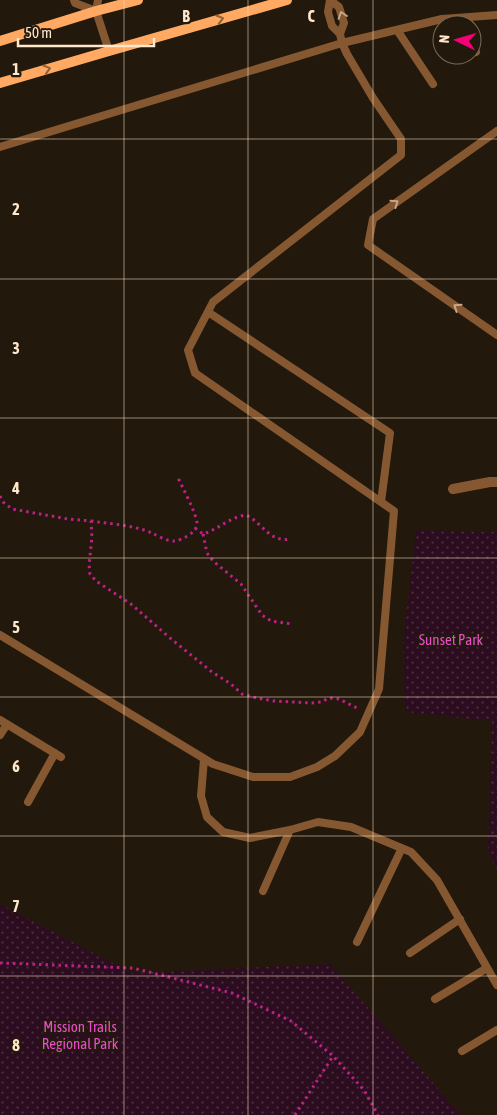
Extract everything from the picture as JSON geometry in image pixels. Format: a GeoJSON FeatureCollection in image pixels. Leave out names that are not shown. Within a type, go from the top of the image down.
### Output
{"type":"FeatureCollection","features":[{"type":"Feature","properties":{"kind":"main road"},"geometry":{"type":"LineString","coordinates":[[0,41],[138,0]]}},
{"type":"Feature","properties":{"kind":"main road"},"geometry":{"type":"LineString","coordinates":[[0,84],[287,0]]}},
{"type":"Feature","properties":{"kind":"street"},"geometry":{"type":"LineString","coordinates":[[453,489],[497,482]]}},
{"type":"Feature","properties":{"kind":"lane"},"geometry":{"type":"LineString","coordinates":[[74,0],[75,3],[96,11]]}},
{"type":"Feature","properties":{"kind":"lane"},"geometry":{"type":"LineString","coordinates":[[98,0],[96,11],[109,51]]}},
{"type":"Feature","properties":{"kind":"lane"},"geometry":{"type":"LineString","coordinates":[[0,634],[204,759],[213,764],[253,777],[290,777],[317,767],[335,756],[360,732],[379,689],[394,511],[195,372],[188,350],[214,302],[401,155],[401,139],[373,98],[347,54],[340,34],[332,26],[328,12],[330,0],[339,7],[344,23],[340,34]]}},
{"type":"Feature","properties":{"kind":"lane"},"geometry":{"type":"LineString","coordinates":[[482,18],[497,15]]}},
{"type":"Feature","properties":{"kind":"lane"},"geometry":{"type":"LineString","coordinates":[[0,147],[342,43],[432,21]]}},
{"type":"Feature","properties":{"kind":"lane"},"geometry":{"type":"LineString","coordinates":[[397,30],[433,84]]}},
{"type":"Feature","properties":{"kind":"lane"},"geometry":{"type":"LineString","coordinates":[[497,131],[373,219],[368,245],[497,335]]}},
{"type":"Feature","properties":{"kind":"lane"},"geometry":{"type":"LineString","coordinates":[[208,312],[390,433],[381,502]]}},
{"type":"Feature","properties":{"kind":"lane"},"geometry":{"type":"LineString","coordinates":[[0,735],[3,722],[58,755],[28,802]]}},
{"type":"Feature","properties":{"kind":"lane"},"geometry":{"type":"LineString","coordinates":[[204,759],[201,796],[206,817],[223,832],[250,838],[318,822],[351,827],[410,852],[437,880],[497,985]]}},
{"type":"Feature","properties":{"kind":"lane"},"geometry":{"type":"LineString","coordinates":[[263,890],[290,830]]}},
{"type":"Feature","properties":{"kind":"lane"},"geometry":{"type":"LineString","coordinates":[[358,942],[402,848]]}},
{"type":"Feature","properties":{"kind":"lane"},"geometry":{"type":"LineString","coordinates":[[410,953],[460,919]]}},
{"type":"Feature","properties":{"kind":"lane"},"geometry":{"type":"LineString","coordinates":[[435,999],[488,968]]}},
{"type":"Feature","properties":{"kind":"lane"},"geometry":{"type":"LineString","coordinates":[[462,1051],[497,1030]]}},
{"type":"Feature","properties":{"kind":"path"},"geometry":{"type":"LineString","coordinates":[[0,496],[3,502],[12,509],[142,529],[174,541],[193,532],[197,523],[177,476]]}},
{"type":"Feature","properties":{"kind":"path"},"geometry":{"type":"LineString","coordinates":[[204,534],[230,520],[246,515],[278,540],[291,539]]}},
{"type":"Feature","properties":{"kind":"path"},"geometry":{"type":"LineString","coordinates":[[90,521],[92,537],[88,565],[90,574],[96,581],[131,604],[170,638],[242,694],[257,698],[312,703],[321,702],[329,698],[338,699],[369,713]]}},
{"type":"Feature","properties":{"kind":"path"},"geometry":{"type":"LineString","coordinates":[[195,528],[204,534],[207,553],[213,561],[241,584],[262,615],[271,621],[292,624]]}},
{"type":"Feature","properties":{"kind":"path"},"geometry":{"type":"LineString","coordinates":[[0,963],[134,968],[232,993],[291,1021],[333,1056],[364,1090],[378,1115]]}},
{"type":"Feature","properties":{"kind":"path"},"geometry":{"type":"LineString","coordinates":[[295,1115],[333,1056]]}},
{"type":"Feature","properties":{"kind":"green space","name":"Sunset Park"},"geometry":{"type":"Polygon","coordinates":[[[416,530],[497,532],[497,872],[488,850],[492,721],[405,712],[403,645],[416,530]]]}},
{"type":"Feature","properties":{"kind":"green space","name":"Mission Trails Regional Park"},"geometry":{"type":"Polygon","coordinates":[[[0,904],[132,973],[330,964],[461,1115],[0,1115],[0,904]]]}}]}
